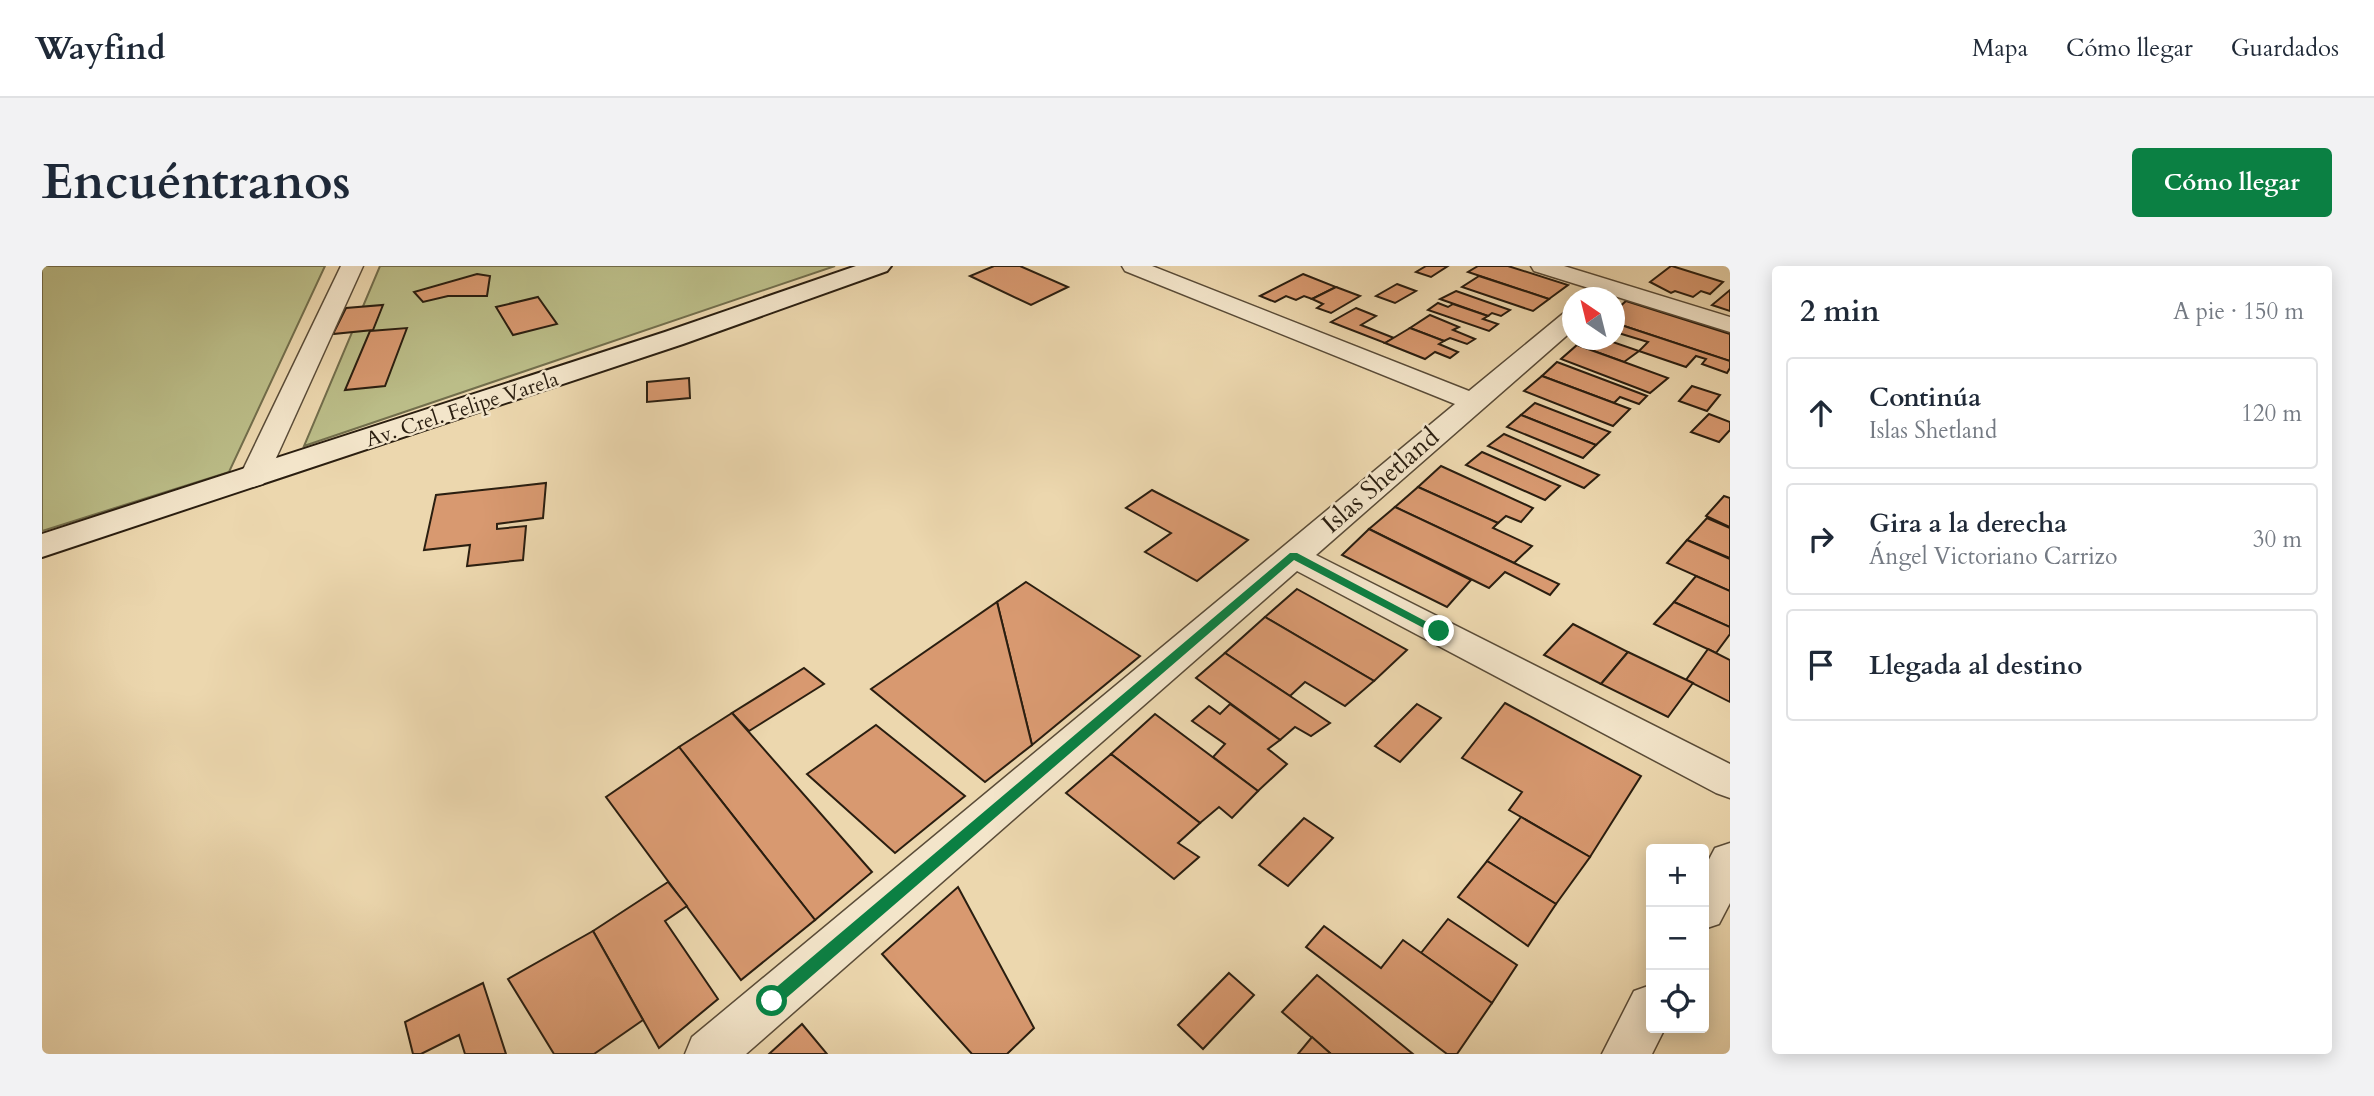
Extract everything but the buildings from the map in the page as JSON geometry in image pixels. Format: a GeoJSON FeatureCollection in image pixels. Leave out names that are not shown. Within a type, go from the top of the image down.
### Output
{"type":"FeatureCollection","features":[{"type":"Feature","properties":{"kind":"main road","name":"Av. Crel. Felipe Varela"},"geometry":{"type":"LineString","coordinates":[[42,546],[674,338],[879,266]]}},
{"type":"Feature","properties":{"kind":"street"},"geometry":{"type":"LineString","coordinates":[[253,478],[352,266]]}},
{"type":"Feature","properties":{"kind":"street"},"geometry":{"type":"LineString","coordinates":[[1133,266],[1471,401]]}},
{"type":"Feature","properties":{"kind":"street"},"geometry":{"type":"LineString","coordinates":[[1542,266],[1730,325]]}},
{"type":"Feature","properties":{"kind":"street","name":"Islas Shetland"},"geometry":{"type":"LineString","coordinates":[[709,1054],[1562,326]]}},
{"type":"Feature","properties":{"kind":"street"},"geometry":{"type":"LineString","coordinates":[[1293,556],[1730,782]]}},
{"type":"Feature","properties":{"kind":"street"},"geometry":{"type":"LineString","coordinates":[[1706,907],[1730,861]]}},
{"type":"Feature","properties":{"kind":"street"},"geometry":{"type":"LineString","coordinates":[[1626,1054],[1646,1016]]}},
{"type":"Feature","properties":{"kind":"green space"},"geometry":{"type":"Polygon","coordinates":[[[42,266],[325,266],[229,472],[42,531],[42,266]]]}},
{"type":"Feature","properties":{"kind":"green space"},"geometry":{"type":"Polygon","coordinates":[[[380,266],[835,266],[304,446],[380,266]]]}},
{"type":"Feature","properties":{"kind":"route"},"geometry":{"type":"LineString","coordinates":[[772,1001],[1293,556],[1439,631]]}}]}
